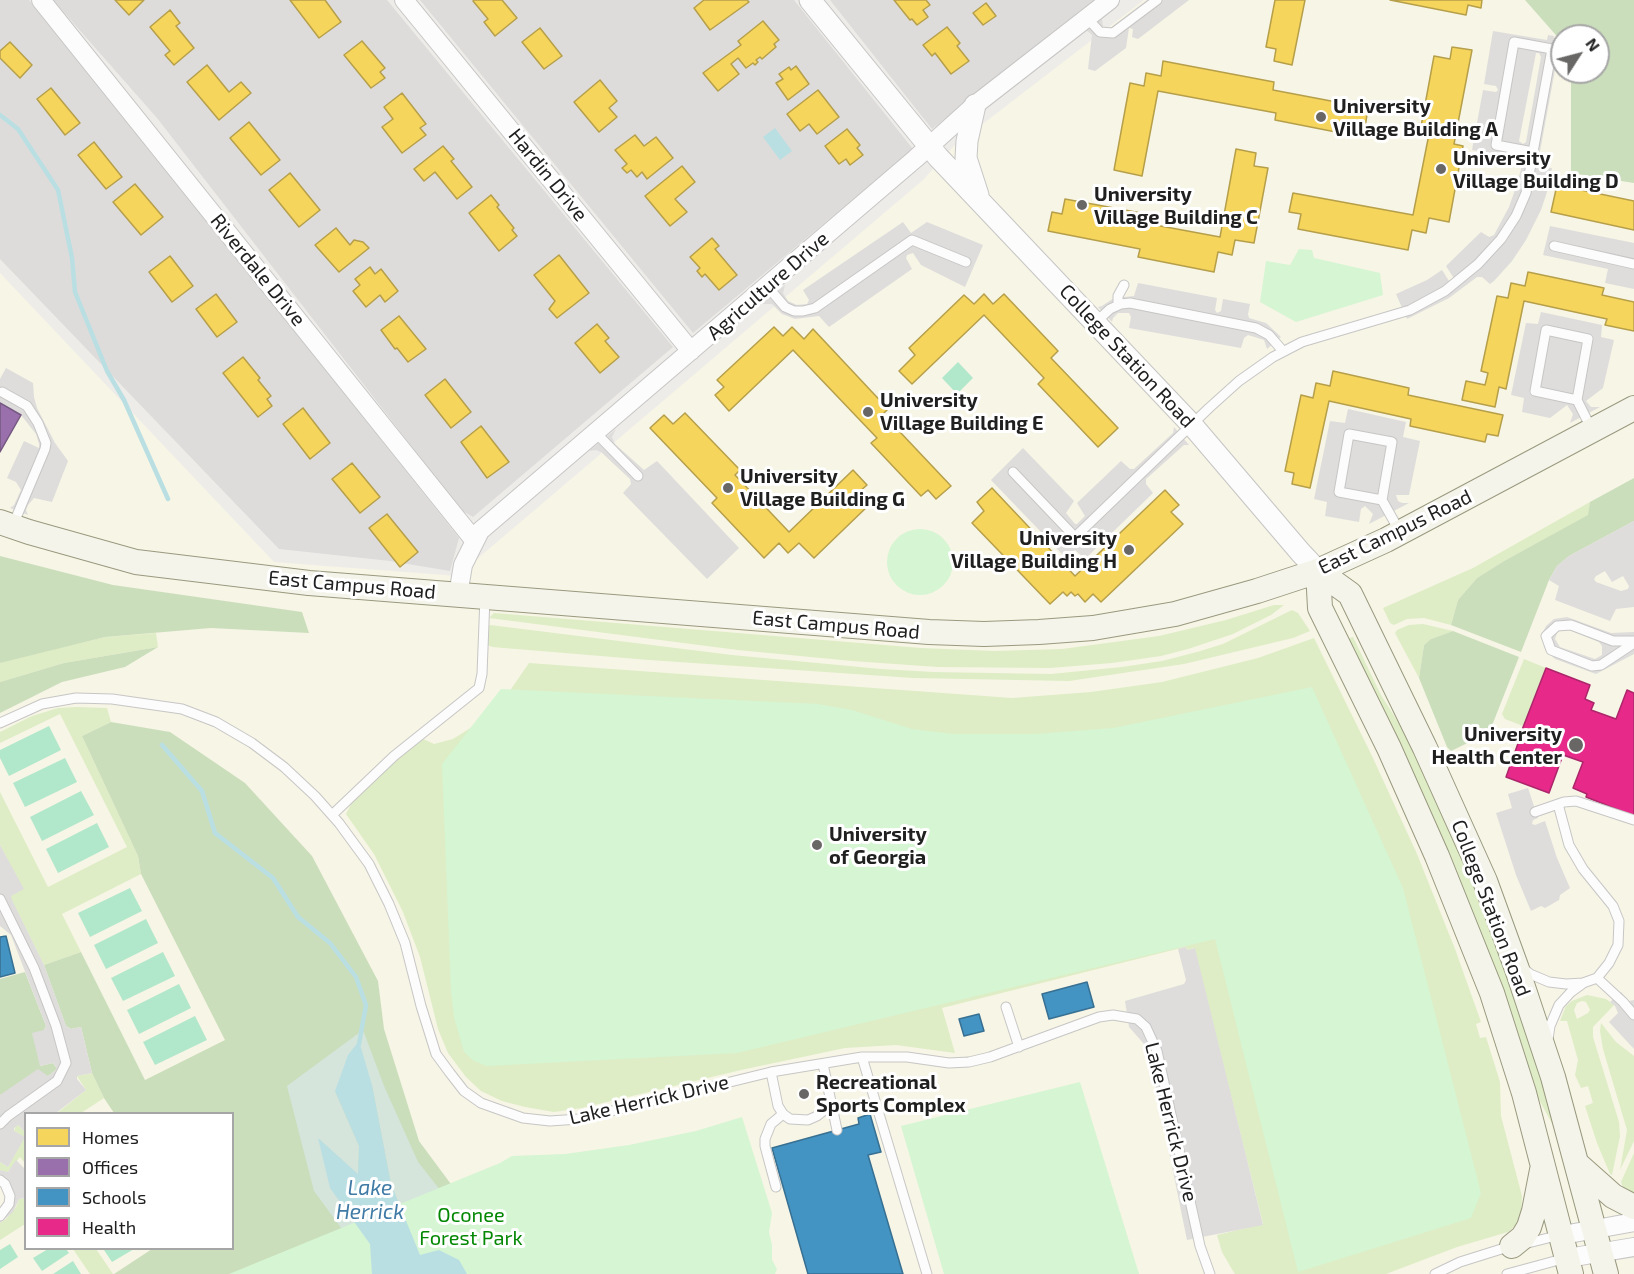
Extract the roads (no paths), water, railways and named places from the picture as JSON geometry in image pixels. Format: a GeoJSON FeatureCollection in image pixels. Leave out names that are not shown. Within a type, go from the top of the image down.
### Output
{"type":"FeatureCollection","features":[{"type":"Feature","properties":{"kind":"main road","name":"East Campus Road"},"geometry":{"type":"LineString","coordinates":[[6,524],[136,562],[309,583],[929,632],[984,634],[1040,632],[1093,628],[1175,614],[1318,571],[1400,532],[1634,408]]}},
{"type":"Feature","properties":{"kind":"main road","name":"College Station Road"},"geometry":{"type":"LineString","coordinates":[[1318,571],[1350,594],[1435,768],[1485,882],[1514,959],[1546,1056],[1603,1263]]}},
{"type":"Feature","properties":{"kind":"main road","name":"College Station Road"},"geometry":{"type":"LineString","coordinates":[[1318,571],[1320,608],[1389,747],[1437,856],[1492,993],[1524,1093],[1567,1256]]}},
{"type":"Feature","properties":{"kind":"main road"},"geometry":{"type":"LineString","coordinates":[[1512,1246],[1523,1238],[1529,1227],[1543,1164]]}},
{"type":"Feature","properties":{"kind":"main road"},"geometry":{"type":"LineString","coordinates":[[1577,1164],[1613,1196],[1634,1207]]}},
{"type":"Feature","properties":{"kind":"street","name":"Riverdale Drive"},"geometry":{"type":"LineString","coordinates":[[41,0],[474,540]]}},
{"type":"Feature","properties":{"kind":"street","name":"Hardin Drive"},"geometry":{"type":"LineString","coordinates":[[404,0],[692,351]]}},
{"type":"Feature","properties":{"kind":"street","name":"College Station Road"},"geometry":{"type":"LineString","coordinates":[[810,0],[929,147],[1192,425],[1300,553],[1318,571]]}},
{"type":"Feature","properties":{"kind":"street","name":"Agriculture Drive"},"geometry":{"type":"LineString","coordinates":[[458,595],[463,565],[480,531],[692,351],[975,105],[1110,0]]}},
{"type":"Feature","properties":{"kind":"street"},"geometry":{"type":"LineString","coordinates":[[975,105],[967,141],[966,158],[980,201]]}},
{"type":"Feature","properties":{"kind":"street"},"geometry":{"type":"LineString","coordinates":[[1567,1256],[1594,1228],[1634,1222]]}},
{"type":"Feature","properties":{"kind":"street"},"geometry":{"type":"LineString","coordinates":[[1567,1256],[1603,1263],[1634,1247]]}},
{"type":"Feature","properties":{"kind":"lane"},"geometry":{"type":"LineString","coordinates":[[1087,18],[1100,32],[1113,33],[1157,0]]}},
{"type":"Feature","properties":{"kind":"lane"},"geometry":{"type":"LineString","coordinates":[[1013,472],[1075,537],[1239,381],[1282,351],[1331,333],[1410,310],[1456,282],[1486,256],[1501,239],[1516,216],[1526,193],[1552,49],[1515,42],[1496,145],[1533,152]]}},
{"type":"Feature","properties":{"kind":"lane"},"geometry":{"type":"LineString","coordinates":[[767,286],[785,307],[794,311],[803,311],[815,308],[912,240],[966,262]]}},
{"type":"Feature","properties":{"kind":"lane"},"geometry":{"type":"LineString","coordinates":[[1554,246],[1634,264]]}},
{"type":"Feature","properties":{"kind":"lane"},"geometry":{"type":"LineString","coordinates":[[1118,305],[1118,296],[1124,285]]}},
{"type":"Feature","properties":{"kind":"lane"},"geometry":{"type":"LineString","coordinates":[[1096,322],[1110,309],[1130,303],[1256,328],[1269,335],[1282,351]]}},
{"type":"Feature","properties":{"kind":"lane"},"geometry":{"type":"LineString","coordinates":[[1577,400],[1534,391],[1546,330],[1588,339],[1577,400],[1592,430]]}},
{"type":"Feature","properties":{"kind":"lane"},"geometry":{"type":"LineString","coordinates":[[2,392],[27,406],[38,423],[46,443],[6,524]]}},
{"type":"Feature","properties":{"kind":"lane"},"geometry":{"type":"LineString","coordinates":[[596,433],[638,476]]}},
{"type":"Feature","properties":{"kind":"lane"},"geometry":{"type":"LineString","coordinates":[[1382,500],[1339,492],[1349,434],[1392,442],[1382,500],[1400,532]]}},
{"type":"Feature","properties":{"kind":"lane"},"geometry":{"type":"LineString","coordinates":[[332,815],[394,756],[479,688],[482,674],[485,597]]}},
{"type":"Feature","properties":{"kind":"lane"},"geometry":{"type":"LineString","coordinates":[[1571,625],[1613,641],[1634,642],[1601,665],[1592,666],[1551,650],[1546,636],[1557,626],[1571,625]]}},
{"type":"Feature","properties":{"kind":"lane","name":"Lake Herrick Drive"},"geometry":{"type":"LineString","coordinates":[[0,723],[42,704],[76,698],[112,699],[182,709],[216,722],[252,743],[284,767],[332,815],[369,864],[405,943],[436,1054],[464,1091],[481,1103],[523,1118],[550,1121],[579,1119],[771,1072],[862,1057],[907,1057],[949,1063],[969,1062],[1019,1047],[1099,1017],[1113,1015],[1137,1019],[1146,1027],[1157,1052],[1200,1246],[1210,1274]]}},
{"type":"Feature","properties":{"kind":"lane"},"geometry":{"type":"LineString","coordinates":[[1535,812],[1567,801],[1581,802],[1634,820]]}},
{"type":"Feature","properties":{"kind":"lane"},"geometry":{"type":"LineString","coordinates":[[1514,959],[1539,979],[1558,984],[1583,983],[1597,978],[1615,954],[1620,936],[1619,921],[1613,906],[1580,864],[1569,845],[1558,804]]}},
{"type":"Feature","properties":{"kind":"lane"},"geometry":{"type":"LineString","coordinates":[[0,1124],[57,1081],[66,1063],[56,1026],[34,968],[1,902]]}},
{"type":"Feature","properties":{"kind":"lane"},"geometry":{"type":"LineString","coordinates":[[1597,978],[1634,1015]]}},
{"type":"Feature","properties":{"kind":"lane"},"geometry":{"type":"LineString","coordinates":[[1546,1056],[1554,1014],[1565,997],[1583,983]]}},
{"type":"Feature","properties":{"kind":"lane"},"geometry":{"type":"LineString","coordinates":[[1006,1006],[1019,1047]]}},
{"type":"Feature","properties":{"kind":"lane"},"geometry":{"type":"LineString","coordinates":[[862,1057],[927,1274]]}},
{"type":"Feature","properties":{"kind":"lane"},"geometry":{"type":"LineString","coordinates":[[823,1064],[837,1130]]}},
{"type":"Feature","properties":{"kind":"lane"},"geometry":{"type":"LineString","coordinates":[[771,1072],[778,1106],[790,1119],[808,1120],[832,1104]]}},
{"type":"Feature","properties":{"kind":"lane"},"geometry":{"type":"LineString","coordinates":[[776,1187],[765,1139],[771,1124],[783,1114]]}},
{"type":"Feature","properties":{"kind":"lane"},"geometry":{"type":"LineString","coordinates":[[0,1180],[5,1184],[10,1196],[9,1204],[0,1216]]}},
{"type":"Feature","properties":{"kind":"lane"},"geometry":{"type":"LineString","coordinates":[[1435,1274],[1460,1262],[1512,1246],[1567,1256]]}},
{"type":"Feature","properties":{"kind":"lane"},"geometry":{"type":"LineString","coordinates":[[1507,1274],[1567,1256]]}},
{"type":"Feature","properties":{"kind":"water"},"geometry":{"type":"Polygon","coordinates":[[[775,128],[792,151],[780,160],[763,137],[775,128]]]}},
{"type":"Feature","properties":{"kind":"water","name":"Lake Herrick"},"geometry":{"type":"Polygon","coordinates":[[[359,1041],[372,1085],[391,1184],[420,1255],[439,1250],[459,1260],[467,1274],[372,1274],[370,1244],[330,1188],[318,1138],[358,1174],[359,1146],[335,1091],[348,1055],[359,1041]]]}},
{"type":"Feature","properties":{"kind":"waterway"},"geometry":{"type":"LineString","coordinates":[[0,115],[18,129],[58,190],[72,258],[75,292],[107,371],[124,400],[168,499]]}},
{"type":"Feature","properties":{"kind":"waterway"},"geometry":{"type":"LineString","coordinates":[[162,745],[202,791],[215,833],[273,878],[298,917],[330,943],[356,977],[366,1005],[359,1044]]}},
{"type":"Feature","properties":{"kind":"place","name":"University Village Building A"},"geometry":{"type":"Point","coordinates":[1321,117]}},
{"type":"Feature","properties":{"kind":"place","name":"University Village Building D"},"geometry":{"type":"Point","coordinates":[1441,169]}},
{"type":"Feature","properties":{"kind":"place","name":"University Village Building C"},"geometry":{"type":"Point","coordinates":[1082,205]}},
{"type":"Feature","properties":{"kind":"place","name":"University Village Building E"},"geometry":{"type":"Point","coordinates":[868,412]}},
{"type":"Feature","properties":{"kind":"place","name":"University Village Building G"},"geometry":{"type":"Point","coordinates":[728,488]}},
{"type":"Feature","properties":{"kind":"place","name":"University Village Building H"},"geometry":{"type":"Point","coordinates":[1129,550]}},
{"type":"Feature","properties":{"kind":"place","name":"University Health Center"},"geometry":{"type":"Point","coordinates":[1576,745]}},
{"type":"Feature","properties":{"kind":"place","name":"University of Georgia"},"geometry":{"type":"Point","coordinates":[817,845]}},
{"type":"Feature","properties":{"kind":"place","name":"Recreational Sports Complex"},"geometry":{"type":"Point","coordinates":[804,1094]}},
{"type":"Feature","properties":{"kind":"park label","name":"Oconee Forest Park"},"geometry":{"type":"Point","coordinates":[471,1226]}}]}
